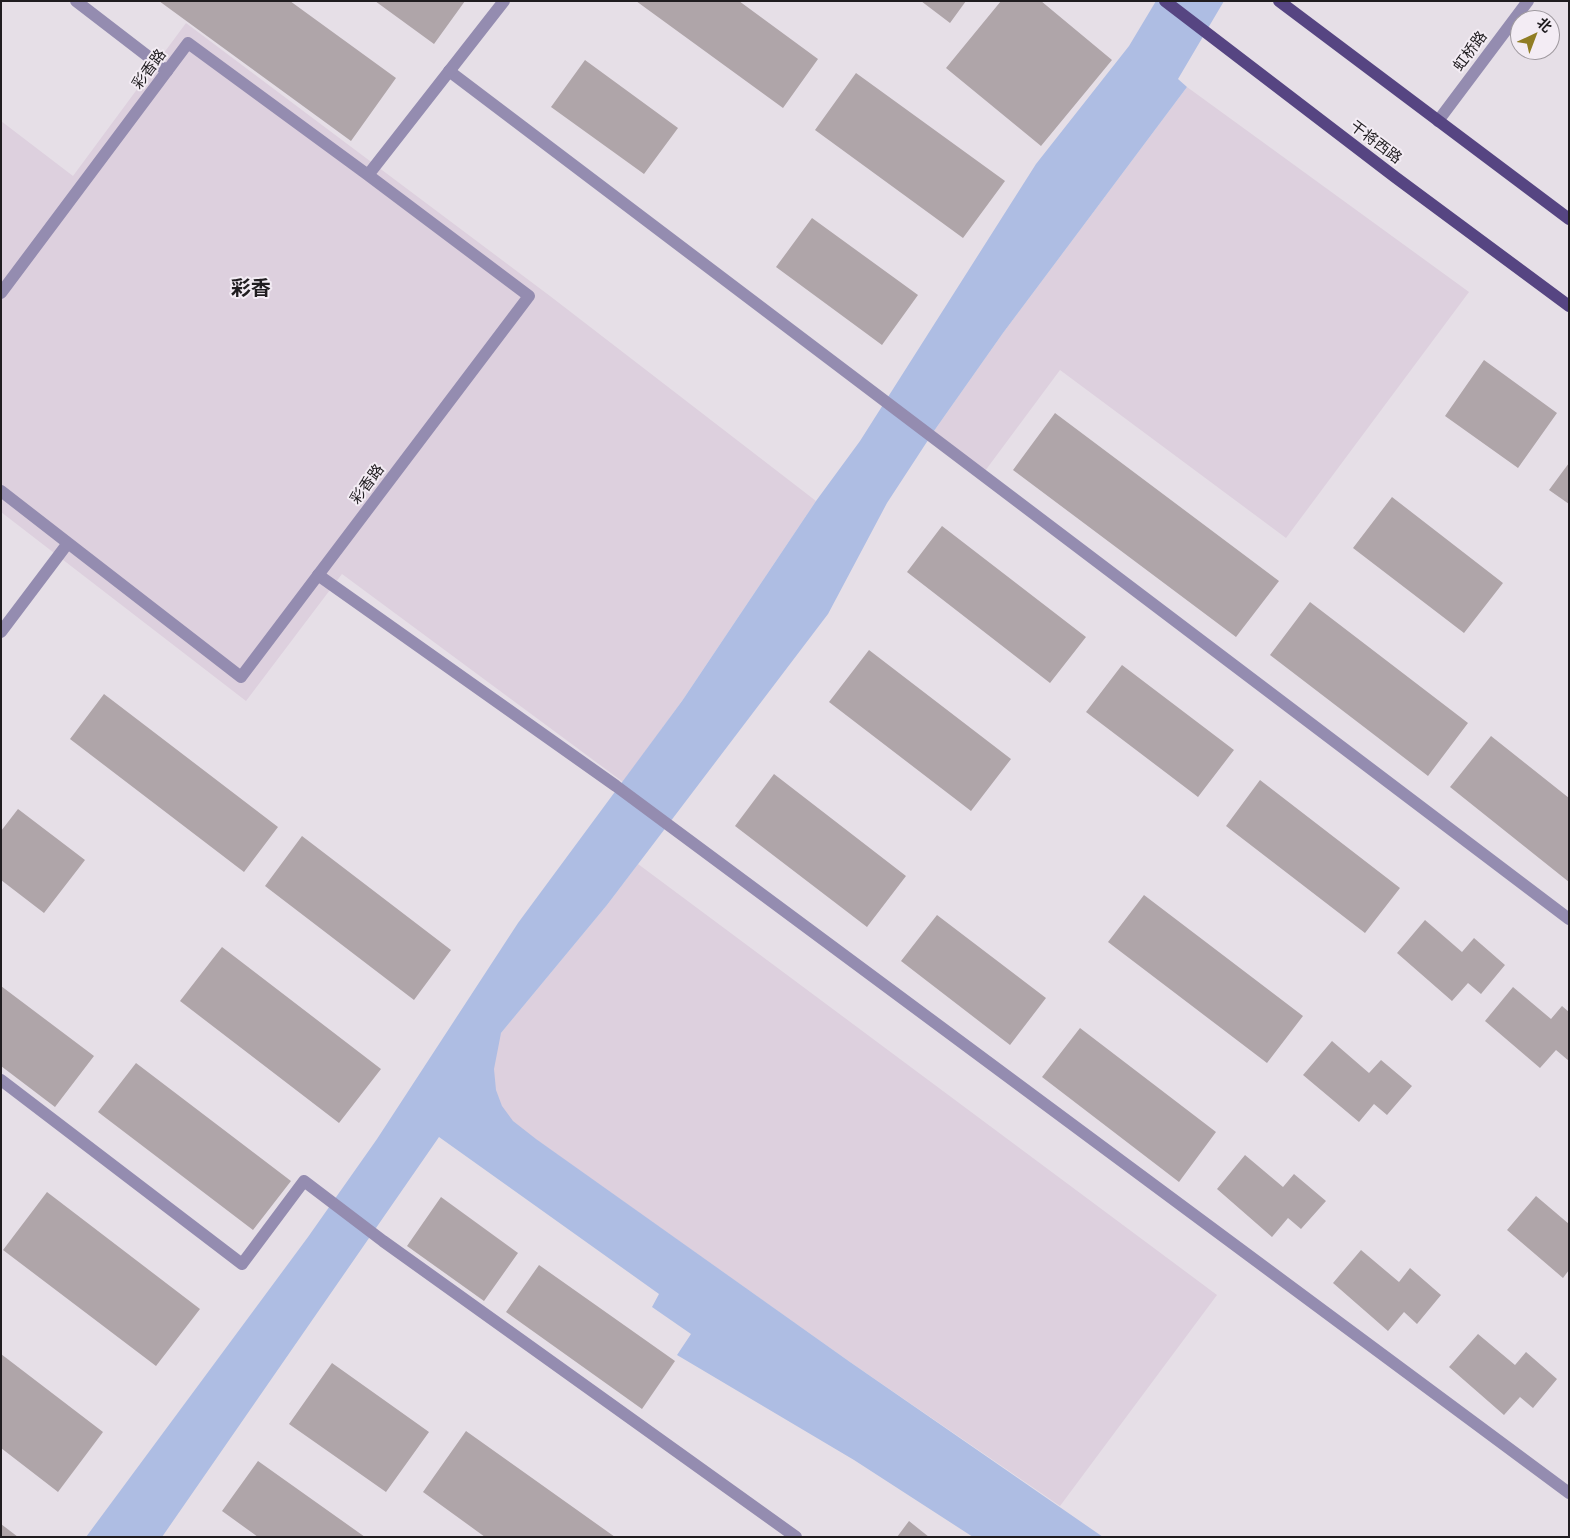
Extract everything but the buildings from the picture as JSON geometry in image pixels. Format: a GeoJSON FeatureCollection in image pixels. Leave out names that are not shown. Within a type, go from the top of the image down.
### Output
{"type":"FeatureCollection","features":[{"type":"Feature","properties":{"kind":"main road","name":"干将西路"},"geometry":{"type":"LineString","coordinates":[[1165,1],[1569,306]]}},
{"type":"Feature","properties":{"kind":"main road"},"geometry":{"type":"LineString","coordinates":[[1279,1],[1569,219]]}},
{"type":"Feature","properties":{"kind":"street"},"geometry":{"type":"LineString","coordinates":[[76,1],[167,71]]}},
{"type":"Feature","properties":{"kind":"street"},"geometry":{"type":"LineString","coordinates":[[368,175],[504,1]]}},
{"type":"Feature","properties":{"kind":"street","name":"虹桥路"},"geometry":{"type":"LineString","coordinates":[[1438,121],[1528,1]]}},
{"type":"Feature","properties":{"kind":"street","name":"彩香路"},"geometry":{"type":"LineString","coordinates":[[1,293],[188,43],[529,296],[241,677],[1,491]]}},
{"type":"Feature","properties":{"kind":"street"},"geometry":{"type":"LineString","coordinates":[[449,71],[1569,919]]}},
{"type":"Feature","properties":{"kind":"street"},"geometry":{"type":"LineString","coordinates":[[1,632],[68,542]]}},
{"type":"Feature","properties":{"kind":"street"},"geometry":{"type":"LineString","coordinates":[[318,576],[616,786],[1569,1493]]}},
{"type":"Feature","properties":{"kind":"street"},"geometry":{"type":"LineString","coordinates":[[1,1080],[242,1264],[304,1181],[383,1241],[796,1537]]}},
{"type":"Feature","properties":{"kind":"shaded area"},"geometry":{"type":"Polygon","coordinates":[[[186,23],[550,296],[816,501],[682,701],[623,782],[342,574],[246,701],[1,512],[1,121],[73,176],[186,23]]]}},
{"type":"Feature","properties":{"kind":"shaded area"},"geometry":{"type":"Polygon","coordinates":[[[1187,87],[1469,292],[1286,538],[1060,370],[985,471],[934,431],[1003,333],[1187,87]]]}},
{"type":"Feature","properties":{"kind":"shaded area"},"geometry":{"type":"Polygon","coordinates":[[[638,864],[1217,1295],[1060,1506],[850,1362],[470,1093],[501,1033],[607,905],[638,864]]]}},
{"type":"Feature","properties":{"kind":"water"},"geometry":{"type":"Polygon","coordinates":[[[1156,1],[1224,1],[1178,79],[1187,87],[1003,333],[934,431],[887,503],[828,614],[607,905],[501,1033],[494,1069],[496,1090],[502,1106],[513,1121],[536,1139],[850,1362],[1103,1537],[973,1537],[854,1460],[677,1355],[691,1334],[652,1307],[659,1294],[439,1137],[162,1537],[86,1537],[308,1237],[377,1139],[518,923],[682,701],[816,501],[860,441],[1036,164],[1129,46],[1156,1]]]}},
{"type":"Feature","properties":{"kind":"district","name":"彩香"},"geometry":{"type":"Point","coordinates":[251,288]}}]}
